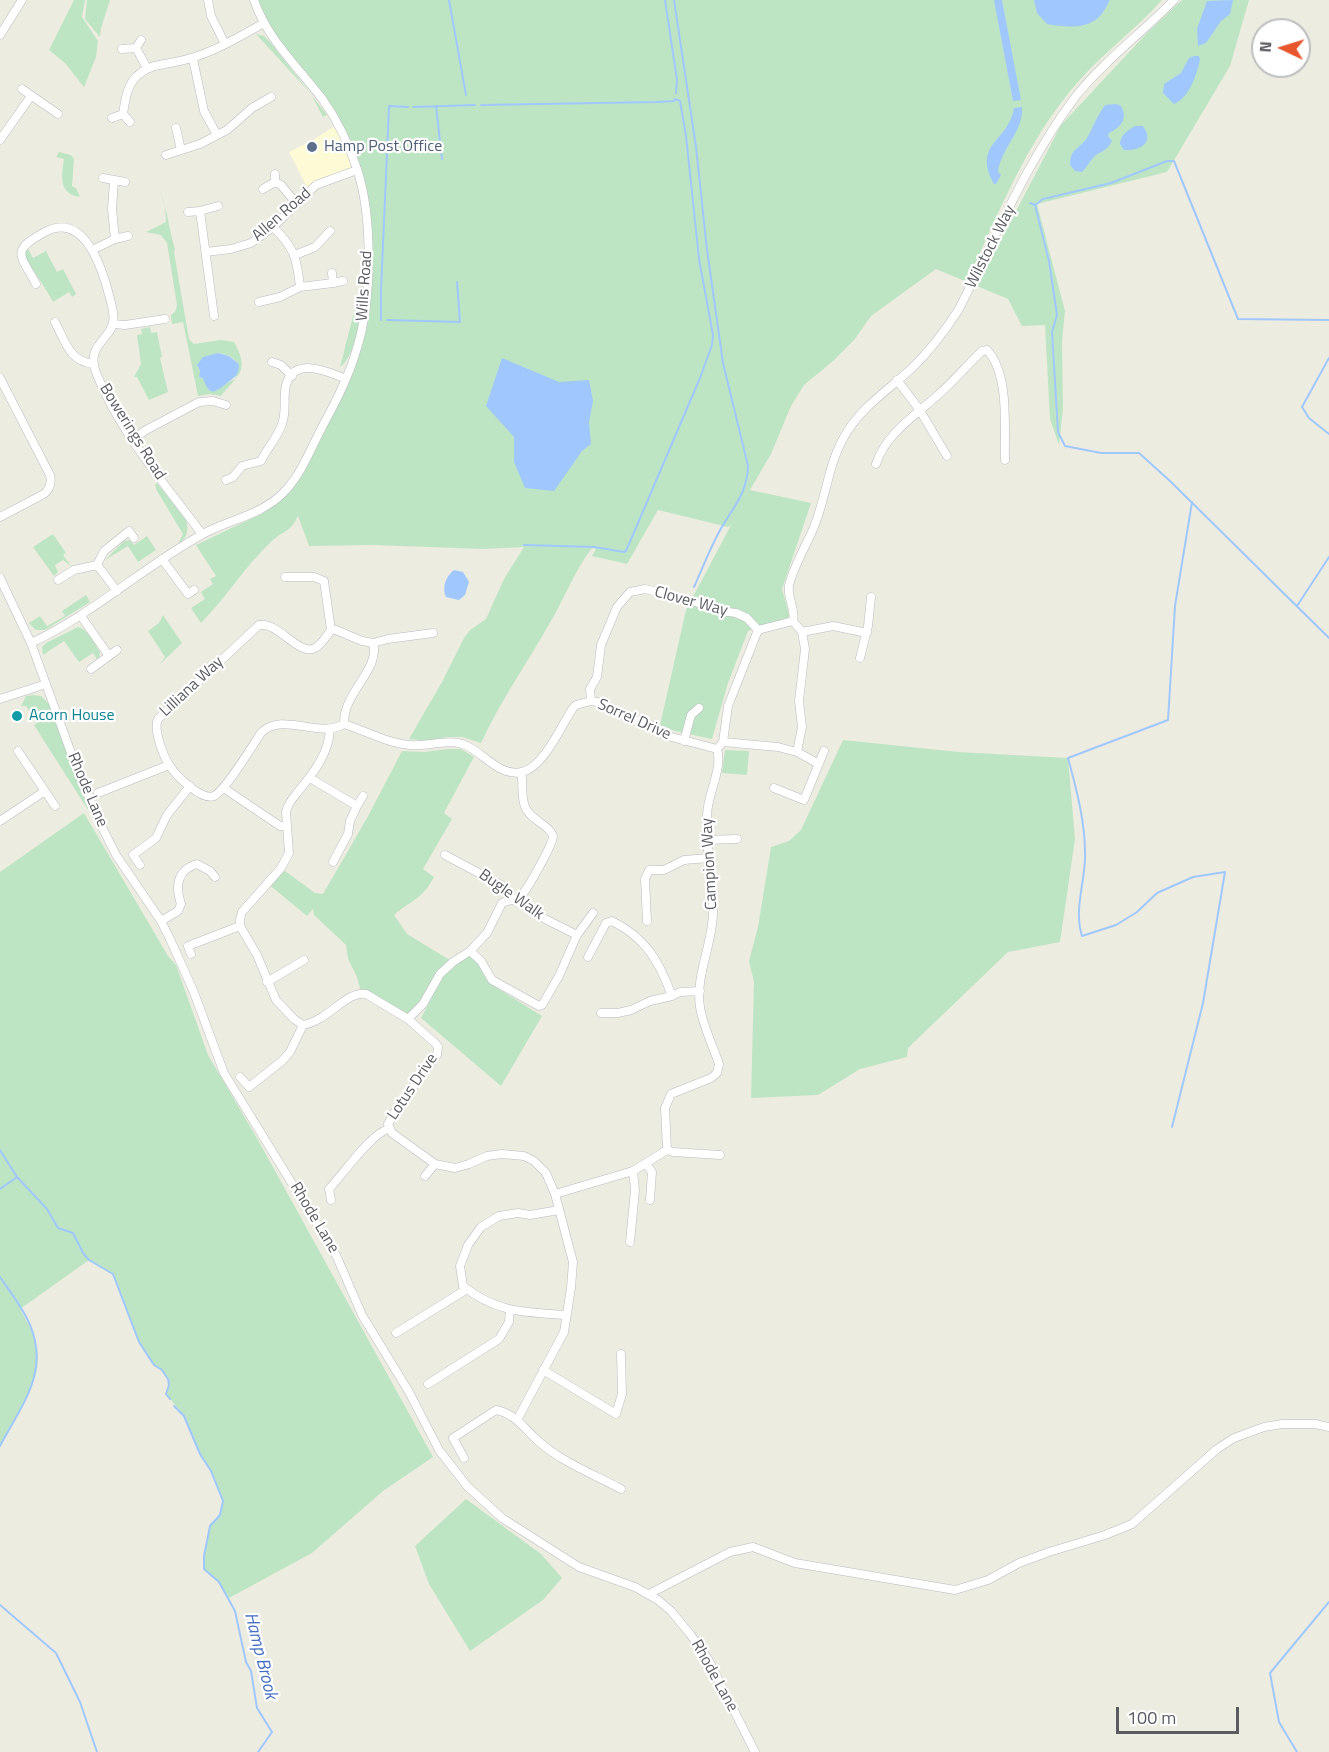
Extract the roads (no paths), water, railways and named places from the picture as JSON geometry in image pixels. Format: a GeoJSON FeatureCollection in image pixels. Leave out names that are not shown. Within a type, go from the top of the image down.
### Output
{"type":"FeatureCollection","features":[{"type":"Feature","properties":{"kind":"street"},"geometry":{"type":"LineString","coordinates":[[0,35],[22,0]]}},
{"type":"Feature","properties":{"kind":"street"},"geometry":{"type":"LineString","coordinates":[[208,0],[211,16],[225,44]]}},
{"type":"Feature","properties":{"kind":"street","name":"Wills Road"},"geometry":{"type":"LineString","coordinates":[[202,534],[266,507],[284,492],[297,476],[346,379],[361,336],[366,297],[368,223],[357,170],[328,108],[264,24],[254,0]]}},
{"type":"Feature","properties":{"kind":"street","name":"Wilstock Way"},"geometry":{"type":"LineString","coordinates":[[793,621],[788,594],[790,582],[813,530],[832,464],[844,437],[864,410],[926,354],[954,318],[1038,153],[1076,96],[1111,57],[1174,0]]}},
{"type":"Feature","properties":{"kind":"street"},"geometry":{"type":"LineString","coordinates":[[123,114],[132,82],[147,68],[193,59],[264,24]]}},
{"type":"Feature","properties":{"kind":"street"},"geometry":{"type":"LineString","coordinates":[[122,50],[136,48],[141,40]]}},
{"type":"Feature","properties":{"kind":"street"},"geometry":{"type":"LineString","coordinates":[[136,48],[147,68]]}},
{"type":"Feature","properties":{"kind":"street"},"geometry":{"type":"LineString","coordinates":[[193,59],[204,111],[217,135]]}},
{"type":"Feature","properties":{"kind":"street"},"geometry":{"type":"LineString","coordinates":[[22,89],[58,114]]}},
{"type":"Feature","properties":{"kind":"street"},"geometry":{"type":"LineString","coordinates":[[0,140],[31,96]]}},
{"type":"Feature","properties":{"kind":"street"},"geometry":{"type":"LineString","coordinates":[[166,155],[200,144],[232,127],[252,108],[271,97]]}},
{"type":"Feature","properties":{"kind":"street"},"geometry":{"type":"LineString","coordinates":[[111,118],[123,114]]}},
{"type":"Feature","properties":{"kind":"street"},"geometry":{"type":"LineString","coordinates":[[123,114],[130,122]]}},
{"type":"Feature","properties":{"kind":"street"},"geometry":{"type":"LineString","coordinates":[[176,128],[181,150]]}},
{"type":"Feature","properties":{"kind":"street","name":"Allen Road"},"geometry":{"type":"LineString","coordinates":[[206,252],[244,246],[264,235],[316,185],[357,170]]}},
{"type":"Feature","properties":{"kind":"street"},"geometry":{"type":"LineString","coordinates":[[103,178],[124,182]]}},
{"type":"Feature","properties":{"kind":"street"},"geometry":{"type":"LineString","coordinates":[[263,189],[275,178],[296,203]]}},
{"type":"Feature","properties":{"kind":"street"},"geometry":{"type":"LineString","coordinates":[[114,181],[112,209],[115,239]]}},
{"type":"Feature","properties":{"kind":"street"},"geometry":{"type":"LineString","coordinates":[[188,212],[200,212],[219,206]]}},
{"type":"Feature","properties":{"kind":"street"},"geometry":{"type":"LineString","coordinates":[[200,212],[214,316]]}},
{"type":"Feature","properties":{"kind":"street"},"geometry":{"type":"LineString","coordinates":[[36,284],[21,254],[24,245],[46,227],[71,230],[85,239],[92,250],[107,290],[114,316],[113,324],[125,325],[165,319]]}},
{"type":"Feature","properties":{"kind":"street"},"geometry":{"type":"LineString","coordinates":[[273,227],[284,238],[295,255],[300,286]]}},
{"type":"Feature","properties":{"kind":"street"},"geometry":{"type":"LineString","coordinates":[[295,255],[315,248],[330,229]]}},
{"type":"Feature","properties":{"kind":"street"},"geometry":{"type":"LineString","coordinates":[[92,250],[115,239],[128,236]]}},
{"type":"Feature","properties":{"kind":"street"},"geometry":{"type":"LineString","coordinates":[[332,273],[333,283]]}},
{"type":"Feature","properties":{"kind":"street"},"geometry":{"type":"LineString","coordinates":[[259,302],[281,300],[300,286],[343,281]]}},
{"type":"Feature","properties":{"kind":"street"},"geometry":{"type":"LineString","coordinates":[[213,306],[222,304]]}},
{"type":"Feature","properties":{"kind":"street"},"geometry":{"type":"LineString","coordinates":[[55,322],[75,358],[83,363],[94,364]]}},
{"type":"Feature","properties":{"kind":"street","name":"Bowerings Road"},"geometry":{"type":"LineString","coordinates":[[113,324],[97,346],[94,364],[103,387],[132,440],[152,470],[202,534]]}},
{"type":"Feature","properties":{"kind":"street"},"geometry":{"type":"LineString","coordinates":[[876,464],[880,453],[908,419],[938,395],[982,351],[987,350],[993,356],[1004,390],[1005,460]]}},
{"type":"Feature","properties":{"kind":"street"},"geometry":{"type":"LineString","coordinates":[[272,362],[281,365],[292,376]]}},
{"type":"Feature","properties":{"kind":"street"},"geometry":{"type":"LineString","coordinates":[[262,471],[261,461],[281,426],[286,387],[292,376],[299,370],[311,367],[346,379]]}},
{"type":"Feature","properties":{"kind":"street"},"geometry":{"type":"LineString","coordinates":[[0,378],[51,475],[50,487],[44,494],[0,517]]}},
{"type":"Feature","properties":{"kind":"street"},"geometry":{"type":"LineString","coordinates":[[897,380],[919,410],[947,456]]}},
{"type":"Feature","properties":{"kind":"street"},"geometry":{"type":"LineString","coordinates":[[132,440],[153,426],[199,402],[226,405]]}},
{"type":"Feature","properties":{"kind":"street"},"geometry":{"type":"LineString","coordinates":[[226,480],[234,476],[242,466],[261,461]]}},
{"type":"Feature","properties":{"kind":"street"},"geometry":{"type":"LineString","coordinates":[[234,476],[241,483]]}},
{"type":"Feature","properties":{"kind":"street"},"geometry":{"type":"LineString","coordinates":[[97,565],[104,551],[129,531],[134,538]]}},
{"type":"Feature","properties":{"kind":"street"},"geometry":{"type":"LineString","coordinates":[[31,643],[81,616],[202,534]]}},
{"type":"Feature","properties":{"kind":"street"},"geometry":{"type":"LineString","coordinates":[[162,559],[188,594],[194,590]]}},
{"type":"Feature","properties":{"kind":"street"},"geometry":{"type":"LineString","coordinates":[[97,565],[117,591]]}},
{"type":"Feature","properties":{"kind":"street"},"geometry":{"type":"LineString","coordinates":[[58,580],[74,570],[97,565]]}},
{"type":"Feature","properties":{"kind":"street"},"geometry":{"type":"LineString","coordinates":[[285,577],[314,577],[324,581],[331,630],[373,643],[433,633]]}},
{"type":"Feature","properties":{"kind":"street","name":"Rhode Lane"},"geometry":{"type":"LineString","coordinates":[[1,583],[31,643],[78,772],[108,839],[116,855],[161,921],[182,964],[224,1073],[336,1255],[362,1316],[409,1392],[439,1450],[488,1507],[579,1567],[649,1594],[677,1619],[708,1659],[755,1752]]}},
{"type":"Feature","properties":{"kind":"street","name":"Clover Way"},"geometry":{"type":"LineString","coordinates":[[591,701],[590,689],[597,677],[601,645],[617,607],[630,592],[645,589],[690,600],[720,611],[736,613],[747,618],[758,630]]}},
{"type":"Feature","properties":{"kind":"street"},"geometry":{"type":"LineString","coordinates":[[861,658],[867,633],[871,597]]}},
{"type":"Feature","properties":{"kind":"street"},"geometry":{"type":"LineString","coordinates":[[81,616],[109,656]]}},
{"type":"Feature","properties":{"kind":"street"},"geometry":{"type":"LineString","coordinates":[[717,749],[723,742],[728,706],[758,630],[793,621],[802,632],[804,660],[799,701],[802,727],[797,752]]}},
{"type":"Feature","properties":{"kind":"street","name":"Lilliana Way"},"geometry":{"type":"LineString","coordinates":[[224,787],[210,797],[200,794],[169,765],[156,732],[155,725],[158,719],[256,627],[264,624],[270,625],[302,647],[311,650],[317,648],[331,630]]}},
{"type":"Feature","properties":{"kind":"street"},"geometry":{"type":"LineString","coordinates":[[802,632],[833,626],[867,633]]}},
{"type":"Feature","properties":{"kind":"street"},"geometry":{"type":"LineString","coordinates":[[345,724],[344,716],[350,699],[375,656],[373,643]]}},
{"type":"Feature","properties":{"kind":"street"},"geometry":{"type":"LineString","coordinates":[[91,669],[117,650]]}},
{"type":"Feature","properties":{"kind":"street"},"geometry":{"type":"LineString","coordinates":[[0,699],[46,684]]}},
{"type":"Feature","properties":{"kind":"street","name":"Sorrel Drive"},"geometry":{"type":"LineString","coordinates":[[521,772],[534,764],[547,750],[573,708],[591,701],[603,703],[629,719],[649,724],[663,735],[717,749]]}},
{"type":"Feature","properties":{"kind":"street"},"geometry":{"type":"LineString","coordinates":[[684,741],[691,715],[699,708]]}},
{"type":"Feature","properties":{"kind":"street"},"geometry":{"type":"LineString","coordinates":[[240,1077],[249,1087],[282,1061],[295,1044],[303,1025],[323,1018],[353,994],[366,994],[408,1019],[423,1004],[440,974],[470,951],[487,933],[502,903],[520,897],[554,841],[551,832],[533,818],[525,808],[521,772],[502,770],[464,744],[408,745],[366,733],[345,724],[319,730],[290,724],[270,726],[261,733],[224,787],[280,826],[287,826]]}},
{"type":"Feature","properties":{"kind":"street"},"geometry":{"type":"LineString","coordinates":[[303,1025],[280,1005],[240,926],[242,912],[281,868],[289,853],[287,806],[310,778],[329,744],[330,729]]}},
{"type":"Feature","properties":{"kind":"street"},"geometry":{"type":"LineString","coordinates":[[723,742],[767,745],[797,752],[819,764]]}},
{"type":"Feature","properties":{"kind":"street","name":"Campion Way"},"geometry":{"type":"LineString","coordinates":[[667,1150],[665,1108],[671,1094],[711,1078],[717,1073],[719,1064],[700,1008],[700,990],[713,916],[707,809],[719,760],[717,749]]}},
{"type":"Feature","properties":{"kind":"street"},"geometry":{"type":"LineString","coordinates":[[18,751],[56,806]]}},
{"type":"Feature","properties":{"kind":"street"},"geometry":{"type":"LineString","coordinates":[[774,788],[804,800],[824,751]]}},
{"type":"Feature","properties":{"kind":"street"},"geometry":{"type":"LineString","coordinates":[[98,793],[169,765]]}},
{"type":"Feature","properties":{"kind":"street"},"geometry":{"type":"LineString","coordinates":[[310,778],[357,806]]}},
{"type":"Feature","properties":{"kind":"street"},"geometry":{"type":"LineString","coordinates":[[140,865],[133,855],[156,838],[167,815],[190,786]]}},
{"type":"Feature","properties":{"kind":"street"},"geometry":{"type":"LineString","coordinates":[[0,820],[45,791]]}},
{"type":"Feature","properties":{"kind":"street"},"geometry":{"type":"LineString","coordinates":[[333,862],[348,834],[350,821],[363,796]]}},
{"type":"Feature","properties":{"kind":"street"},"geometry":{"type":"LineString","coordinates":[[707,840],[737,839]]}},
{"type":"Feature","properties":{"kind":"street","name":"Bugle Walk"},"geometry":{"type":"LineString","coordinates":[[445,855],[501,885],[512,900],[577,935]]}},
{"type":"Feature","properties":{"kind":"street"},"geometry":{"type":"LineString","coordinates":[[647,921],[645,879],[649,870],[664,870],[684,860],[709,858]]}},
{"type":"Feature","properties":{"kind":"street"},"geometry":{"type":"LineString","coordinates":[[161,921],[178,911],[181,904],[177,891],[178,879],[188,867],[198,864],[205,867],[215,877]]}},
{"type":"Feature","properties":{"kind":"street"},"geometry":{"type":"LineString","coordinates":[[470,951],[481,961],[492,980],[539,1006],[542,1005],[559,976],[577,935],[593,913]]}},
{"type":"Feature","properties":{"kind":"street"},"geometry":{"type":"LineString","coordinates":[[588,957],[606,923],[612,921],[628,929],[646,946],[661,967],[672,996]]}},
{"type":"Feature","properties":{"kind":"street"},"geometry":{"type":"LineString","coordinates":[[191,954],[188,946],[240,926]]}},
{"type":"Feature","properties":{"kind":"street"},"geometry":{"type":"LineString","coordinates":[[267,982],[304,960]]}},
{"type":"Feature","properties":{"kind":"street"},"geometry":{"type":"LineString","coordinates":[[601,1013],[631,1010],[650,1001],[680,992],[700,990]]}},
{"type":"Feature","properties":{"kind":"street","name":"Lotus Drive"},"geometry":{"type":"LineString","coordinates":[[408,1019],[435,1042],[438,1051],[418,1083],[393,1114],[388,1129],[435,1164]]}},
{"type":"Feature","properties":{"kind":"street"},"geometry":{"type":"LineString","coordinates":[[331,1200],[329,1189],[342,1177],[373,1138],[388,1129]]}},
{"type":"Feature","properties":{"kind":"street"},"geometry":{"type":"LineString","coordinates":[[555,1194],[633,1171],[667,1150],[720,1155]]}},
{"type":"Feature","properties":{"kind":"street"},"geometry":{"type":"LineString","coordinates":[[425,1176],[435,1164],[455,1168],[487,1156],[502,1154],[524,1156],[534,1161],[546,1173],[555,1194],[573,1263],[564,1332],[517,1420]]}},
{"type":"Feature","properties":{"kind":"street"},"geometry":{"type":"LineString","coordinates":[[646,1164],[652,1172],[650,1200]]}},
{"type":"Feature","properties":{"kind":"street"},"geometry":{"type":"LineString","coordinates":[[630,1242],[635,1190],[633,1171]]}},
{"type":"Feature","properties":{"kind":"street"},"geometry":{"type":"LineString","coordinates":[[559,1210],[530,1215],[518,1213],[499,1216],[482,1227],[468,1245],[460,1266],[462,1286],[491,1304],[510,1310],[566,1315]]}},
{"type":"Feature","properties":{"kind":"street"},"geometry":{"type":"LineString","coordinates":[[396,1333],[467,1289]]}},
{"type":"Feature","properties":{"kind":"street"},"geometry":{"type":"LineString","coordinates":[[429,1384],[499,1339],[509,1322],[510,1310]]}},
{"type":"Feature","properties":{"kind":"street"},"geometry":{"type":"LineString","coordinates":[[543,1370],[616,1414],[622,1394],[621,1354]]}},
{"type":"Feature","properties":{"kind":"street"},"geometry":{"type":"LineString","coordinates":[[464,1458],[453,1438],[496,1410],[506,1412],[538,1442],[569,1462],[621,1489]]}},
{"type":"Feature","properties":{"kind":"street"},"geometry":{"type":"LineString","coordinates":[[649,1594],[730,1552],[753,1547],[795,1563],[955,1590],[988,1580],[1019,1563],[1132,1524],[1217,1449],[1234,1438],[1264,1427],[1282,1424],[1315,1424],[1329,1427]]}},
{"type":"Feature","properties":{"kind":"water"},"geometry":{"type":"Polygon","coordinates":[[[994,0],[1002,0],[1021,100],[1013,101],[994,0]]]}},
{"type":"Feature","properties":{"kind":"water"},"geometry":{"type":"Polygon","coordinates":[[[1034,0],[1110,0],[1094,21],[1081,26],[1067,27],[1047,24],[1037,13],[1034,0]]]}},
{"type":"Feature","properties":{"kind":"water"},"geometry":{"type":"Polygon","coordinates":[[[1233,0],[1230,14],[1221,21],[1206,43],[1198,46],[1197,29],[1207,1],[1233,0]]]}},
{"type":"Feature","properties":{"kind":"water"},"geometry":{"type":"Polygon","coordinates":[[[1199,56],[1200,60],[1194,79],[1180,101],[1174,104],[1163,93],[1164,84],[1181,73],[1189,58],[1199,56]]]}},
{"type":"Feature","properties":{"kind":"water"},"geometry":{"type":"Polygon","coordinates":[[[1105,105],[1121,106],[1124,115],[1120,125],[1109,133],[1108,136],[1112,141],[1105,150],[1094,157],[1082,172],[1075,171],[1070,165],[1074,151],[1088,136],[1105,105]]]}},
{"type":"Feature","properties":{"kind":"water"},"geometry":{"type":"Polygon","coordinates":[[[1022,107],[1020,124],[1003,155],[998,172],[1001,175],[994,184],[988,170],[989,151],[1011,120],[1014,108],[1022,107]]]}},
{"type":"Feature","properties":{"kind":"water"},"geometry":{"type":"Polygon","coordinates":[[[1135,126],[1143,126],[1146,141],[1140,147],[1124,150],[1120,144],[1123,135],[1135,126]]]}},
{"type":"Feature","properties":{"kind":"water"},"geometry":{"type":"Polygon","coordinates":[[[218,353],[229,356],[239,364],[239,368],[234,377],[219,389],[212,391],[207,388],[203,378],[199,377],[200,371],[197,365],[203,357],[218,353]]]}},
{"type":"Feature","properties":{"kind":"water"},"geometry":{"type":"Polygon","coordinates":[[[502,358],[559,382],[589,380],[593,401],[589,422],[591,444],[582,451],[554,491],[525,488],[514,462],[514,437],[486,406],[502,358]]]}},
{"type":"Feature","properties":{"kind":"water"},"geometry":{"type":"Polygon","coordinates":[[[454,570],[463,572],[469,582],[465,595],[459,600],[446,597],[445,594],[446,579],[454,570]]]}},
{"type":"Feature","properties":{"kind":"waterway"},"geometry":{"type":"LineString","coordinates":[[449,0],[466,95]]}},
{"type":"Feature","properties":{"kind":"waterway"},"geometry":{"type":"LineString","coordinates":[[665,0],[677,80],[676,93]]}},
{"type":"Feature","properties":{"kind":"waterway"},"geometry":{"type":"LineString","coordinates":[[674,0],[696,147],[707,250],[723,363],[748,466],[745,486],[738,502],[715,540],[694,587]]}},
{"type":"Feature","properties":{"kind":"waterway"},"geometry":{"type":"LineString","coordinates":[[481,105],[656,102],[674,101],[675,99],[680,101],[699,259],[713,335],[712,345],[700,378],[626,551],[594,547],[524,545]]}},
{"type":"Feature","properties":{"kind":"waterway"},"geometry":{"type":"LineString","coordinates":[[413,107],[475,105]]}},
{"type":"Feature","properties":{"kind":"waterway"},"geometry":{"type":"LineString","coordinates":[[381,320],[389,106],[408,107]]}},
{"type":"Feature","properties":{"kind":"waterway"},"geometry":{"type":"LineString","coordinates":[[436,106],[442,159]]}},
{"type":"Feature","properties":{"kind":"waterway"},"geometry":{"type":"LineString","coordinates":[[1035,205],[1043,199],[1111,183],[1167,161],[1174,161],[1238,319],[1329,320]]}},
{"type":"Feature","properties":{"kind":"waterway"},"geometry":{"type":"LineString","coordinates":[[1030,203],[1035,205],[1049,261],[1057,315],[1052,332],[1058,432],[1065,446],[1101,453],[1139,453],[1329,638]]}},
{"type":"Feature","properties":{"kind":"waterway"},"geometry":{"type":"LineString","coordinates":[[387,320],[460,322],[457,282]]}},
{"type":"Feature","properties":{"kind":"waterway"},"geometry":{"type":"LineString","coordinates":[[1329,358],[1302,407],[1309,418],[1329,434]]}},
{"type":"Feature","properties":{"kind":"waterway"},"geometry":{"type":"LineString","coordinates":[[1172,1127],[1203,1003],[1225,872],[1193,877],[1157,893],[1137,912],[1116,925],[1082,936],[1079,917],[1085,859],[1084,834],[1078,795],[1068,758],[1168,720],[1175,606],[1192,502]]}},
{"type":"Feature","properties":{"kind":"waterway"},"geometry":{"type":"LineString","coordinates":[[1297,606],[1329,557]]}},
{"type":"Feature","properties":{"kind":"waterway","name":"Hamp Brook"},"geometry":{"type":"LineString","coordinates":[[0,1150],[17,1177],[47,1209],[58,1228],[73,1233],[89,1260],[113,1274],[139,1342],[154,1365],[162,1370],[168,1379],[166,1394],[170,1399]]}},
{"type":"Feature","properties":{"kind":"waterway"},"geometry":{"type":"LineString","coordinates":[[0,1189],[17,1177]]}},
{"type":"Feature","properties":{"kind":"waterway"},"geometry":{"type":"LineString","coordinates":[[0,1277],[30,1325],[37,1358],[35,1373],[24,1403],[0,1446]]}},
{"type":"Feature","properties":{"kind":"waterway","name":"Hamp Brook"},"geometry":{"type":"LineString","coordinates":[[174,1406],[184,1416],[223,1501],[220,1515],[210,1526],[204,1569],[219,1582],[235,1611],[246,1662],[251,1671],[257,1708],[272,1732],[258,1752]]}},
{"type":"Feature","properties":{"kind":"waterway"},"geometry":{"type":"LineString","coordinates":[[1297,1752],[1279,1722],[1270,1673],[1329,1602]]}},
{"type":"Feature","properties":{"kind":"waterway"},"geometry":{"type":"LineString","coordinates":[[0,1605],[56,1653],[80,1702],[97,1752]]}},
{"type":"Feature","properties":{"kind":"place","name":"Hamp Post Office"},"geometry":{"type":"Point","coordinates":[312,147]}},
{"type":"Feature","properties":{"kind":"place","name":"Acorn House"},"geometry":{"type":"Point","coordinates":[17,716]}}]}
